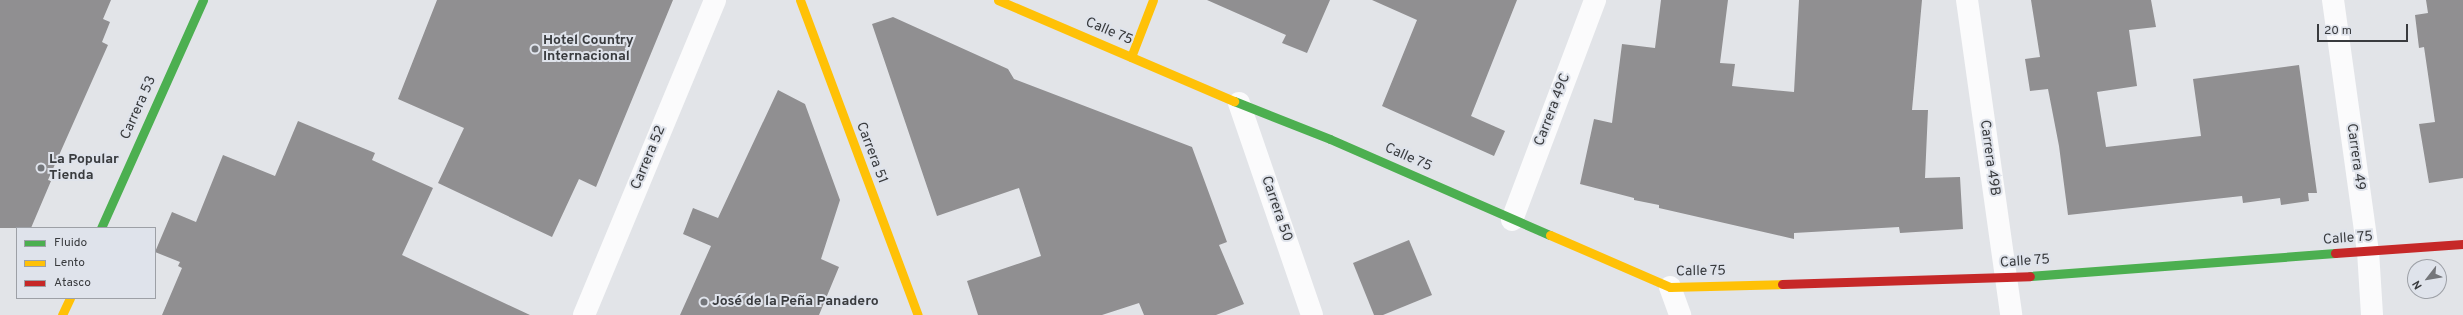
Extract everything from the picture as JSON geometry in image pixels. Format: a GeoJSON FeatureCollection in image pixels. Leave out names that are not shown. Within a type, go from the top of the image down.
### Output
{"type":"FeatureCollection","features":[{"type":"Feature","properties":{"kind":"street","name":"Carrera 53"},"geometry":{"type":"LineString","coordinates":[[101,227],[203,0]]}},
{"type":"Feature","properties":{"kind":"street","name":"Carrera 52"},"geometry":{"type":"LineString","coordinates":[[584,315],[715,0]]}},
{"type":"Feature","properties":{"kind":"street","name":"Calle 75"},"geometry":{"type":"LineString","coordinates":[[998,0],[1240,103],[1330,139],[1512,220],[1670,287],[2006,278],[2463,244]]}},
{"type":"Feature","properties":{"kind":"street"},"geometry":{"type":"LineString","coordinates":[[1131,57],[1153,0]]}},
{"type":"Feature","properties":{"kind":"street","name":"Carrera 49C"},"geometry":{"type":"LineString","coordinates":[[1512,220],[1595,0]]}},
{"type":"Feature","properties":{"kind":"street","name":"Carrera 49B"},"geometry":{"type":"LineString","coordinates":[[1967,0],[2011,315]]}},
{"type":"Feature","properties":{"kind":"street","name":"Carrera 49"},"geometry":{"type":"LineString","coordinates":[[2333,0],[2368,251],[2372,315]]}},
{"type":"Feature","properties":{"kind":"street","name":"Carrera 51"},"geometry":{"type":"LineString","coordinates":[[801,2],[918,315]]}},
{"type":"Feature","properties":{"kind":"street","name":"Carrera 50"},"geometry":{"type":"LineString","coordinates":[[1240,103],[1312,315]]}},
{"type":"Feature","properties":{"kind":"street"},"geometry":{"type":"LineString","coordinates":[[1670,287],[1680,315]]}},
{"type":"Feature","properties":{"kind":"street"},"geometry":{"type":"LineString","coordinates":[[62,315],[70,299]]}},
{"type":"Feature","properties":{"kind":"building"},"geometry":{"type":"Polygon","coordinates":[[[0,0],[111,0],[103,19],[110,22],[102,42],[108,45],[48,180],[51,181],[31,227],[0,228],[0,0]]]}},
{"type":"Feature","properties":{"kind":"building","name":"Hotel Country Internacional"},"geometry":{"type":"Polygon","coordinates":[[[437,0],[673,0],[596,187],[579,179],[552,237],[438,183],[464,128],[398,99],[437,0]]]}},
{"type":"Feature","properties":{"kind":"building"},"geometry":{"type":"Polygon","coordinates":[[[1207,0],[1330,0],[1307,53],[1282,43],[1286,35],[1207,0]]]}},
{"type":"Feature","properties":{"kind":"building"},"geometry":{"type":"Polygon","coordinates":[[[1372,0],[1517,0],[1471,116],[1505,131],[1494,156],[1382,106],[1417,20],[1372,0]]]}},
{"type":"Feature","properties":{"kind":"building"},"geometry":{"type":"Polygon","coordinates":[[[1661,0],[1728,0],[1720,63],[1735,64],[1732,86],[1794,92],[1799,0],[1922,0],[1912,110],[1928,110],[1925,178],[1960,177],[1963,229],[1900,233],[1899,227],[1794,233],[1794,239],[1659,208],[1659,205],[1634,200],[1634,198],[1580,184],[1594,119],[1612,123],[1622,44],[1655,48],[1661,0]]]}},
{"type":"Feature","properties":{"kind":"building"},"geometry":{"type":"Polygon","coordinates":[[[2031,0],[2151,0],[2156,27],[2129,30],[2137,86],[2097,92],[2106,147],[2201,136],[2193,79],[2299,65],[2317,193],[2308,193],[2309,201],[2281,205],[2280,198],[2243,203],[2242,196],[2068,215],[2059,146],[2048,89],[2030,91],[2025,59],[2040,57],[2031,0]]]}},
{"type":"Feature","properties":{"kind":"building"},"geometry":{"type":"Polygon","coordinates":[[[2426,0],[2463,0],[2463,178],[2429,183],[2419,124],[2435,122],[2424,47],[2419,48],[2415,15],[2428,13],[2426,0]]]}},
{"type":"Feature","properties":{"kind":"building"},"geometry":{"type":"Polygon","coordinates":[[[893,17],[1008,69],[1014,79],[1192,147],[1227,242],[1219,245],[1244,304],[1216,315],[1144,315],[1139,303],[1102,315],[978,315],[967,281],[1041,256],[1019,188],[937,216],[872,24],[893,17]]]}},
{"type":"Feature","properties":{"kind":"building"},"geometry":{"type":"Polygon","coordinates":[[[778,90],[805,104],[840,200],[821,259],[839,267],[819,315],[680,315],[711,246],[683,234],[693,208],[718,218],[778,90]]]}},
{"type":"Feature","properties":{"kind":"building"},"geometry":{"type":"Polygon","coordinates":[[[298,121],[375,153],[372,160],[433,188],[402,255],[530,315],[162,315],[182,268],[178,266],[180,262],[156,252],[172,212],[196,222],[223,155],[275,176],[298,121]]]}},
{"type":"Feature","properties":{"kind":"building"},"geometry":{"type":"Polygon","coordinates":[[[1409,240],[1432,295],[1383,315],[1374,315],[1353,263],[1409,240]]]}},
{"type":"Feature","properties":{"kind":"traffic: fast"},"geometry":{"type":"LineString","coordinates":[[101,227],[203,0]]}},
{"type":"Feature","properties":{"kind":"traffic: fast"},"geometry":{"type":"LineString","coordinates":[[1234,101],[1330,139],[1550,235]]}},
{"type":"Feature","properties":{"kind":"traffic: fast"},"geometry":{"type":"LineString","coordinates":[[2030,276],[2335,253]]}},
{"type":"Feature","properties":{"kind":"traffic: slow"},"geometry":{"type":"LineString","coordinates":[[800,0],[918,315]]}},
{"type":"Feature","properties":{"kind":"traffic: slow"},"geometry":{"type":"LineString","coordinates":[[998,0],[1234,101]]}},
{"type":"Feature","properties":{"kind":"traffic: slow"},"geometry":{"type":"LineString","coordinates":[[1131,57],[1153,0]]}},
{"type":"Feature","properties":{"kind":"traffic: slow"},"geometry":{"type":"LineString","coordinates":[[1550,235],[1670,287],[1782,284]]}},
{"type":"Feature","properties":{"kind":"traffic: slow"},"geometry":{"type":"LineString","coordinates":[[62,315],[70,299]]}},
{"type":"Feature","properties":{"kind":"traffic: jam"},"geometry":{"type":"LineString","coordinates":[[2335,253],[2463,244]]}},
{"type":"Feature","properties":{"kind":"traffic: jam"},"geometry":{"type":"LineString","coordinates":[[1782,284],[2030,276]]}},
{"type":"Feature","properties":{"kind":"place","name":"Hotel Country Internacional"},"geometry":{"type":"Point","coordinates":[535,49]}},
{"type":"Feature","properties":{"kind":"place","name":"La Popular Tienda"},"geometry":{"type":"Point","coordinates":[41,168]}},
{"type":"Feature","properties":{"kind":"place","name":"José de la Peña Panadero"},"geometry":{"type":"Point","coordinates":[704,302]}}]}
